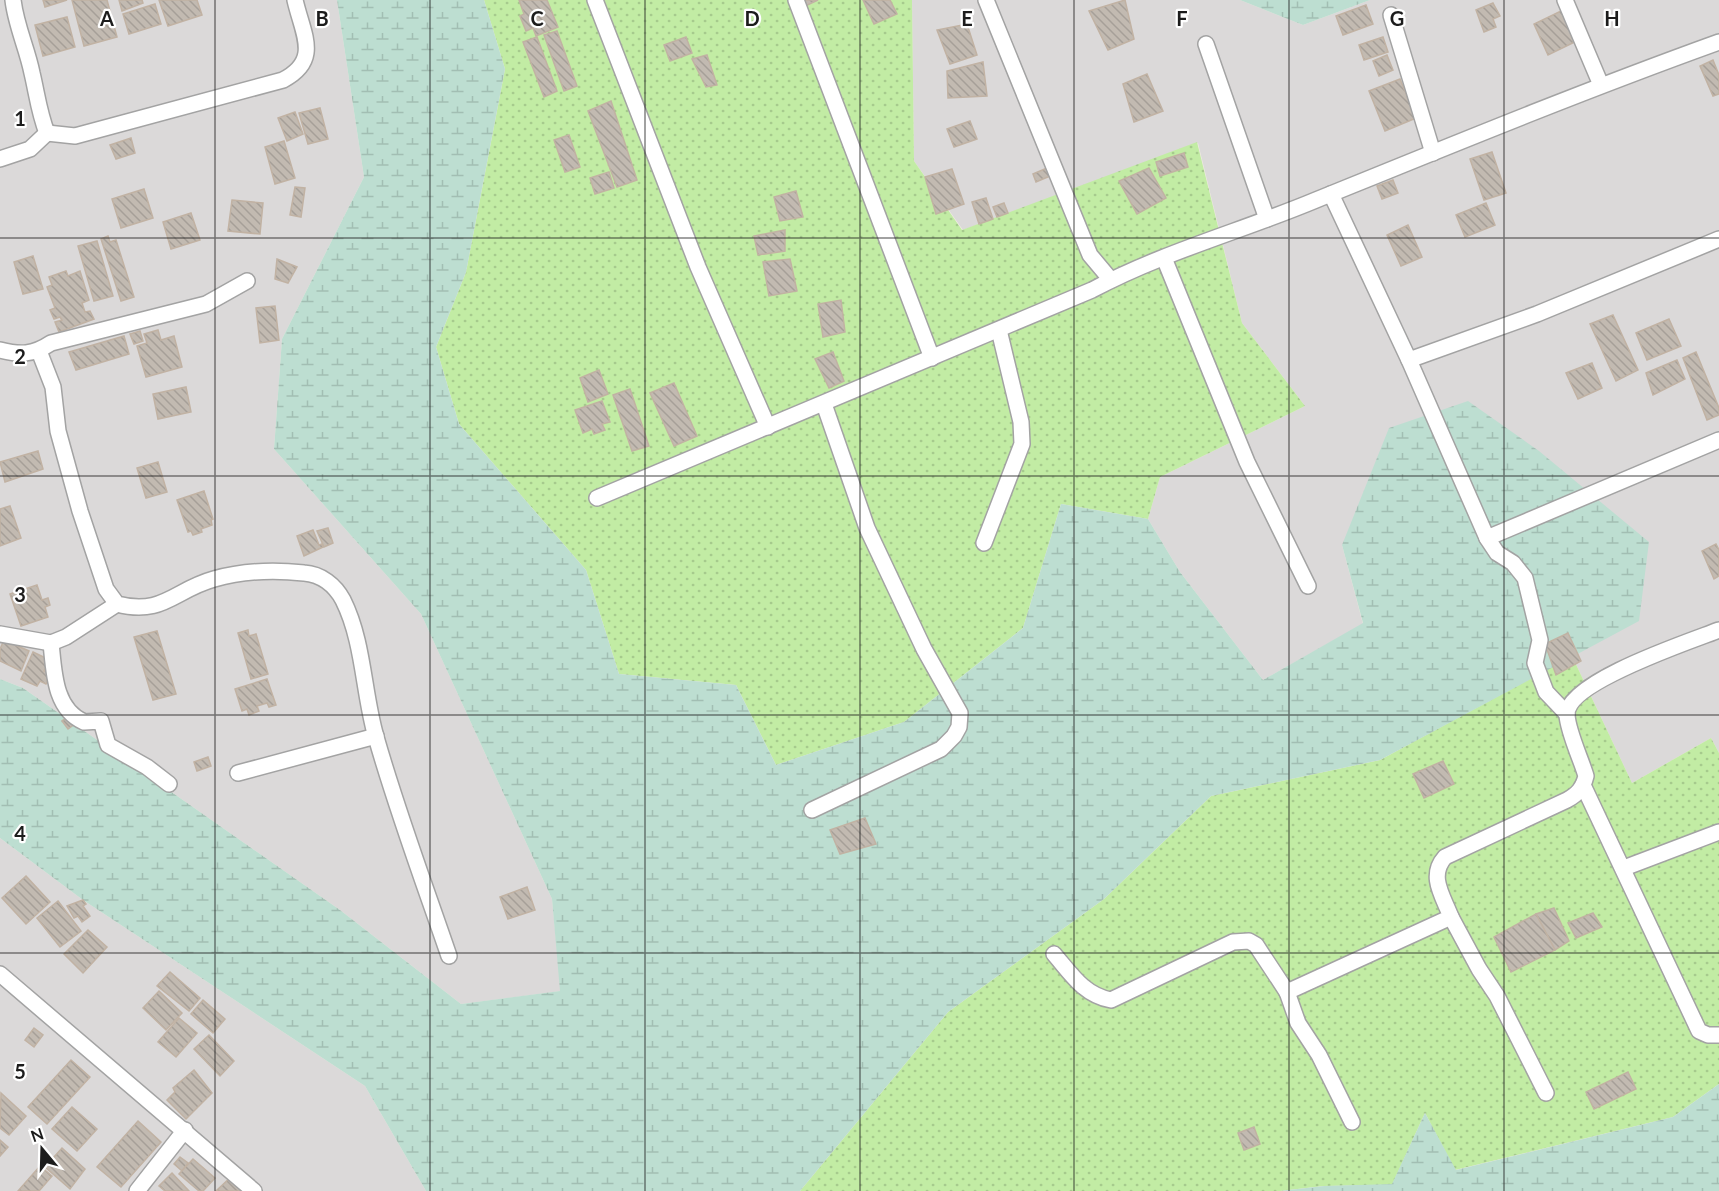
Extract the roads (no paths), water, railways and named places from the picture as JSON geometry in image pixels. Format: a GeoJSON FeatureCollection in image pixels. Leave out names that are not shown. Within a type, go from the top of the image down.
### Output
{"type":"FeatureCollection","features":[{"type":"Feature","properties":{"kind":"street"},"geometry":{"type":"LineString","coordinates":[[13,0],[21,40],[32,72],[38,109],[47,133]]}},
{"type":"Feature","properties":{"kind":"street"},"geometry":{"type":"LineString","coordinates":[[0,159],[30,149],[47,133],[75,136],[291,76],[298,72],[305,62],[307,51],[296,0]]}},
{"type":"Feature","properties":{"kind":"street"},"geometry":{"type":"LineString","coordinates":[[595,0],[698,267],[768,427]]}},
{"type":"Feature","properties":{"kind":"street"},"geometry":{"type":"LineString","coordinates":[[796,0],[932,358]]}},
{"type":"Feature","properties":{"kind":"street"},"geometry":{"type":"LineString","coordinates":[[986,0],[1090,255],[1112,280]]}},
{"type":"Feature","properties":{"kind":"street"},"geometry":{"type":"LineString","coordinates":[[1565,0],[1601,86]]}},
{"type":"Feature","properties":{"kind":"street"},"geometry":{"type":"LineString","coordinates":[[1391,15],[1433,153]]}},
{"type":"Feature","properties":{"kind":"street"},"geometry":{"type":"LineString","coordinates":[[597,498],[999,330],[1164,258],[1719,42]]}},
{"type":"Feature","properties":{"kind":"street"},"geometry":{"type":"LineString","coordinates":[[1206,44],[1267,219]]}},
{"type":"Feature","properties":{"kind":"street"},"geometry":{"type":"LineString","coordinates":[[1331,194],[1409,360],[1487,538],[1497,553],[1513,563],[1525,578],[1540,640],[1535,663],[1546,692],[1567,714],[1586,776],[1584,785],[1576,795],[1445,857],[1437,866],[1435,876],[1451,917],[1497,996],[1546,1094]]}},
{"type":"Feature","properties":{"kind":"street"},"geometry":{"type":"LineString","coordinates":[[1409,360],[1537,314],[1719,239]]}},
{"type":"Feature","properties":{"kind":"street"},"geometry":{"type":"LineString","coordinates":[[1164,258],[1247,462],[1308,586]]}},
{"type":"Feature","properties":{"kind":"street"},"geometry":{"type":"LineString","coordinates":[[0,350],[25,354],[39,351],[51,343],[206,304],[247,280]]}},
{"type":"Feature","properties":{"kind":"street"},"geometry":{"type":"LineString","coordinates":[[984,543],[1022,444],[1021,422],[999,330]]}},
{"type":"Feature","properties":{"kind":"street"},"geometry":{"type":"LineString","coordinates":[[39,351],[53,387],[58,431],[80,512],[105,589],[117,604],[146,609],[213,579],[264,572],[306,573],[324,579],[343,601],[354,629],[375,736],[449,956]]}},
{"type":"Feature","properties":{"kind":"street"},"geometry":{"type":"LineString","coordinates":[[812,810],[941,749],[959,727],[960,713],[924,649],[867,528],[824,404]]}},
{"type":"Feature","properties":{"kind":"street"},"geometry":{"type":"LineString","coordinates":[[1487,538],[1719,440]]}},
{"type":"Feature","properties":{"kind":"street"},"geometry":{"type":"LineString","coordinates":[[0,634],[51,643],[66,637],[117,604]]}},
{"type":"Feature","properties":{"kind":"street"},"geometry":{"type":"LineString","coordinates":[[1567,714],[1571,702],[1600,680],[1719,630]]}},
{"type":"Feature","properties":{"kind":"street"},"geometry":{"type":"LineString","coordinates":[[51,643],[55,686],[66,706],[84,722],[101,721],[108,745],[147,767],[169,784]]}},
{"type":"Feature","properties":{"kind":"street"},"geometry":{"type":"LineString","coordinates":[[238,773],[375,736]]}},
{"type":"Feature","properties":{"kind":"street"},"geometry":{"type":"LineString","coordinates":[[1584,785],[1699,1030],[1708,1035],[1719,1035]]}},
{"type":"Feature","properties":{"kind":"street"},"geometry":{"type":"LineString","coordinates":[[1624,868],[1719,832]]}},
{"type":"Feature","properties":{"kind":"street"},"geometry":{"type":"LineString","coordinates":[[1287,992],[1451,917]]}},
{"type":"Feature","properties":{"kind":"street"},"geometry":{"type":"LineString","coordinates":[[1054,954],[1084,990],[1097,998],[1111,1000],[1233,942],[1249,941],[1256,945],[1287,992],[1298,1023],[1319,1055],[1352,1122]]}},
{"type":"Feature","properties":{"kind":"street"},"geometry":{"type":"LineString","coordinates":[[0,974],[254,1191]]}},
{"type":"Feature","properties":{"kind":"street"},"geometry":{"type":"LineString","coordinates":[[137,1191],[185,1130]]}}]}
